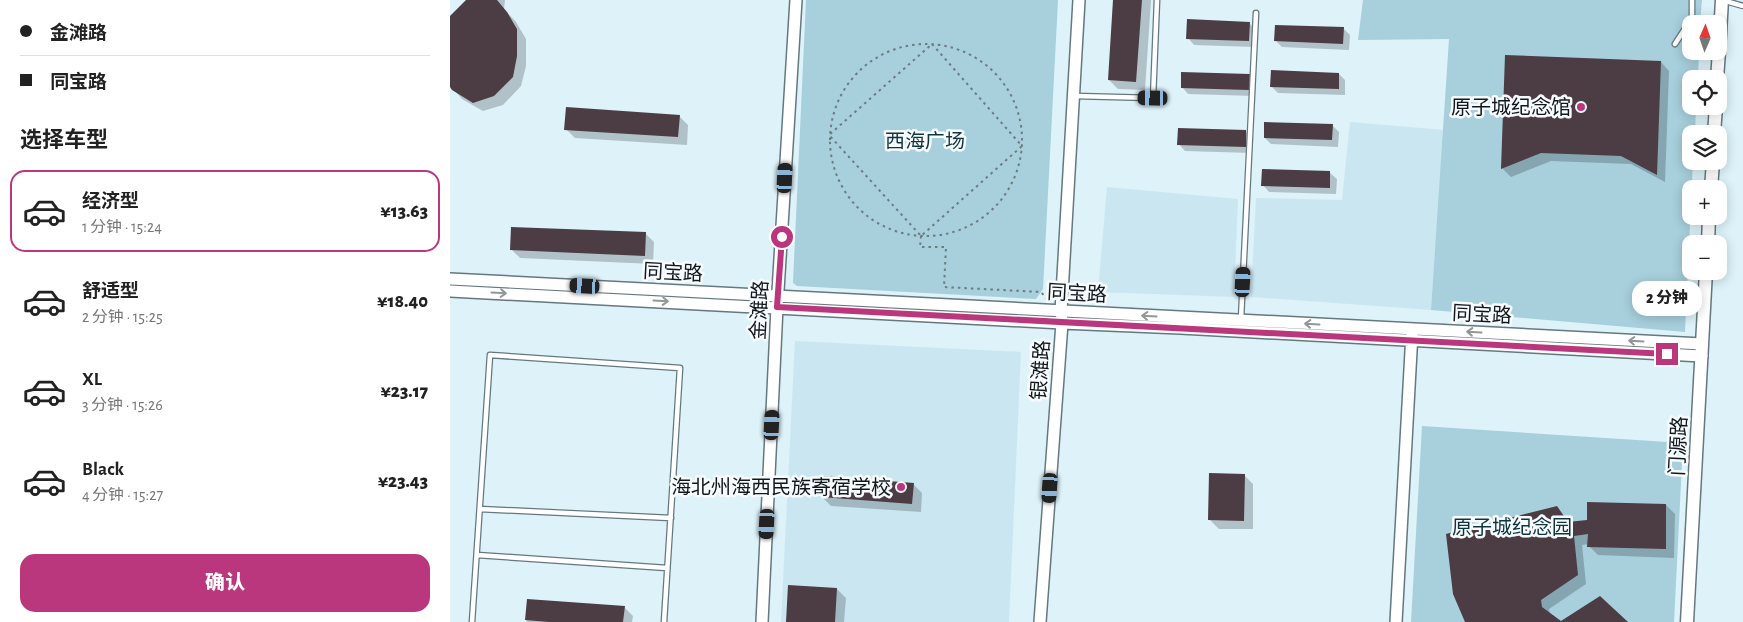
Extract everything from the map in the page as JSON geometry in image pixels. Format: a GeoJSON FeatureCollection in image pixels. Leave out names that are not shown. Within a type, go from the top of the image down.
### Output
{"type":"FeatureCollection","features":[{"type":"Feature","properties":{"kind":"main road","name":"金滩路"},"geometry":{"type":"LineString","coordinates":[[762,622],[796,0]]}},
{"type":"Feature","properties":{"kind":"main road","name":"银滩路"},"geometry":{"type":"LineString","coordinates":[[1040,622],[1062,323],[1061,311],[1079,0]]}},
{"type":"Feature","properties":{"kind":"main road"},"geometry":{"type":"LineString","coordinates":[[1721,15],[1722,0]]}},
{"type":"Feature","properties":{"kind":"main road","name":"同宝路"},"geometry":{"type":"LineString","coordinates":[[450,279],[1062,323],[1412,335],[1702,350]]}},
{"type":"Feature","properties":{"kind":"main road","name":"门源路"},"geometry":{"type":"LineString","coordinates":[[1687,622],[1706,280]]}},
{"type":"Feature","properties":{"kind":"main road","name":"同宝路"},"geometry":{"type":"LineString","coordinates":[[450,291],[1061,311],[1241,320],[1412,335]]}},
{"type":"Feature","properties":{"kind":"main road"},"geometry":{"type":"LineString","coordinates":[[1396,622],[1412,335]]}},
{"type":"Feature","properties":{"kind":"lane"},"geometry":{"type":"LineString","coordinates":[[1074,96],[1153,98],[1158,0]]}},
{"type":"Feature","properties":{"kind":"lane"},"geometry":{"type":"LineString","coordinates":[[1675,44],[1692,18],[1692,0]]}},
{"type":"Feature","properties":{"kind":"lane"},"geometry":{"type":"LineString","coordinates":[[1722,0],[1743,6]]}},
{"type":"Feature","properties":{"kind":"lane"},"geometry":{"type":"LineString","coordinates":[[1241,320],[1256,13]]}},
{"type":"Feature","properties":{"kind":"lane"},"geometry":{"type":"LineString","coordinates":[[472,622],[490,355],[680,368],[664,622]]}},
{"type":"Feature","properties":{"kind":"lane"},"geometry":{"type":"LineString","coordinates":[[480,509],[670,518]]}},
{"type":"Feature","properties":{"kind":"lane"},"geometry":{"type":"LineString","coordinates":[[477,555],[667,568]]}},
{"type":"Feature","properties":{"kind":"path"},"geometry":{"type":"LineString","coordinates":[[829,134],[932,44]]}},
{"type":"Feature","properties":{"kind":"path"},"geometry":{"type":"LineString","coordinates":[[932,44],[1022,146]]}},
{"type":"Feature","properties":{"kind":"path"},"geometry":{"type":"LineString","coordinates":[[932,44],[961,51],[987,66],[1007,88],[1019,116],[1022,146],[1016,175],[1001,201],[978,221],[951,233],[922,236],[892,230],[865,215],[844,193],[832,165],[829,134],[836,105],[851,79],[874,59],[902,47],[932,44]]}},
{"type":"Feature","properties":{"kind":"path"},"geometry":{"type":"LineString","coordinates":[[829,134],[922,236]]}},
{"type":"Feature","properties":{"kind":"path"},"geometry":{"type":"LineString","coordinates":[[1022,146],[922,236],[920,247],[946,247],[944,286],[1041,292],[1046,298]]}},
{"type":"Feature","properties":{"kind":"shaded area"},"geometry":{"type":"Polygon","coordinates":[[[1350,122],[1444,130],[1431,310],[1251,297],[1256,198],[1342,200],[1350,122]]]}},
{"type":"Feature","properties":{"kind":"shaded area"},"geometry":{"type":"Polygon","coordinates":[[[1107,187],[1238,199],[1234,297],[1098,292],[1107,187]]]}},
{"type":"Feature","properties":{"kind":"shaded area","name":"海北州海西民族寄宿学校"},"geometry":{"type":"Polygon","coordinates":[[[795,341],[1021,352],[1009,622],[781,622],[795,341]]]}},
{"type":"Feature","properties":{"kind":"green space","name":"西海广场"},"geometry":{"type":"Polygon","coordinates":[[[806,0],[1058,0],[1043,289],[1036,299],[797,286],[793,283],[806,0]]]}},
{"type":"Feature","properties":{"kind":"green space"},"geometry":{"type":"Polygon","coordinates":[[[1363,0],[1702,0],[1701,15],[1682,15],[1682,60],[1699,60],[1698,70],[1682,70],[1682,115],[1696,115],[1695,125],[1682,125],[1682,170],[1693,170],[1692,180],[1682,180],[1682,225],[1690,225],[1690,235],[1682,235],[1682,280],[1687,280],[1685,332],[1431,310],[1449,39],[1358,40],[1363,0]]]}},
{"type":"Feature","properties":{"kind":"green space","name":"原子城纪念园"},"geometry":{"type":"Polygon","coordinates":[[[1422,426],[1683,443],[1674,622],[1411,622],[1422,426]]]}},
{"type":"Feature","properties":{"kind":"building"},"geometry":{"type":"Polygon","coordinates":[[[466,0],[497,0],[517,29],[517,56],[513,77],[494,96],[473,103],[450,87],[450,16],[466,0]]]}},
{"type":"Feature","properties":{"kind":"building"},"geometry":{"type":"Polygon","coordinates":[[[1113,0],[1142,0],[1136,82],[1108,80],[1113,0]]]}},
{"type":"Feature","properties":{"kind":"building"},"geometry":{"type":"Polygon","coordinates":[[[1187,19],[1250,22],[1249,41],[1186,39],[1187,19]]]}},
{"type":"Feature","properties":{"kind":"building"},"geometry":{"type":"Polygon","coordinates":[[[1275,25],[1344,27],[1343,44],[1274,41],[1275,25]]]}},
{"type":"Feature","properties":{"kind":"building","name":"原子城纪念馆"},"geometry":{"type":"Polygon","coordinates":[[[1505,55],[1661,61],[1657,175],[1621,156],[1541,153],[1501,169],[1505,55]]]}},
{"type":"Feature","properties":{"kind":"building"},"geometry":{"type":"Polygon","coordinates":[[[1271,70],[1339,73],[1339,89],[1270,87],[1271,70]]]}},
{"type":"Feature","properties":{"kind":"building"},"geometry":{"type":"Polygon","coordinates":[[[1181,72],[1250,74],[1249,90],[1181,88],[1181,72]]]}},
{"type":"Feature","properties":{"kind":"building"},"geometry":{"type":"Polygon","coordinates":[[[566,107],[680,115],[678,137],[564,130],[566,107]]]}},
{"type":"Feature","properties":{"kind":"building"},"geometry":{"type":"Polygon","coordinates":[[[1264,122],[1333,124],[1332,140],[1264,138],[1264,122]]]}},
{"type":"Feature","properties":{"kind":"building"},"geometry":{"type":"Polygon","coordinates":[[[1178,128],[1246,130],[1246,147],[1177,145],[1178,128]]]}},
{"type":"Feature","properties":{"kind":"building"},"geometry":{"type":"Polygon","coordinates":[[[1262,169],[1330,171],[1330,188],[1261,186],[1262,169]]]}},
{"type":"Feature","properties":{"kind":"building"},"geometry":{"type":"Polygon","coordinates":[[[511,227],[646,232],[645,256],[510,250],[511,227]]]}},
{"type":"Feature","properties":{"kind":"building"},"geometry":{"type":"Polygon","coordinates":[[[1209,473],[1245,474],[1244,521],[1208,520],[1209,473]]]}},
{"type":"Feature","properties":{"kind":"building"},"geometry":{"type":"Polygon","coordinates":[[[823,476],[914,483],[912,504],[821,497],[823,476]]]}},
{"type":"Feature","properties":{"kind":"building"},"geometry":{"type":"Polygon","coordinates":[[[1587,502],[1666,504],[1666,549],[1587,547],[1588,534],[1574,536],[1578,575],[1541,600],[1542,607],[1561,621],[1600,596],[1628,622],[1465,622],[1453,594],[1446,534],[1557,506],[1568,522],[1587,520],[1587,502]]]}},
{"type":"Feature","properties":{"kind":"building"},"geometry":{"type":"Polygon","coordinates":[[[788,585],[837,588],[835,622],[786,622],[788,585]]]}},
{"type":"Feature","properties":{"kind":"building"},"geometry":{"type":"Polygon","coordinates":[[[527,599],[625,606],[623,622],[549,622],[525,620],[527,599]]]}},
{"type":"Feature","properties":{"kind":"place","name":"原子城纪念馆"},"geometry":{"type":"Point","coordinates":[1581,107]}},
{"type":"Feature","properties":{"kind":"place","name":"海北州海西民族寄宿学校"},"geometry":{"type":"Point","coordinates":[901,487]}},
{"type":"Feature","properties":{"kind":"route"},"geometry":{"type":"LineString","coordinates":[[782,237],[777,307],[1667,354]]}}]}
